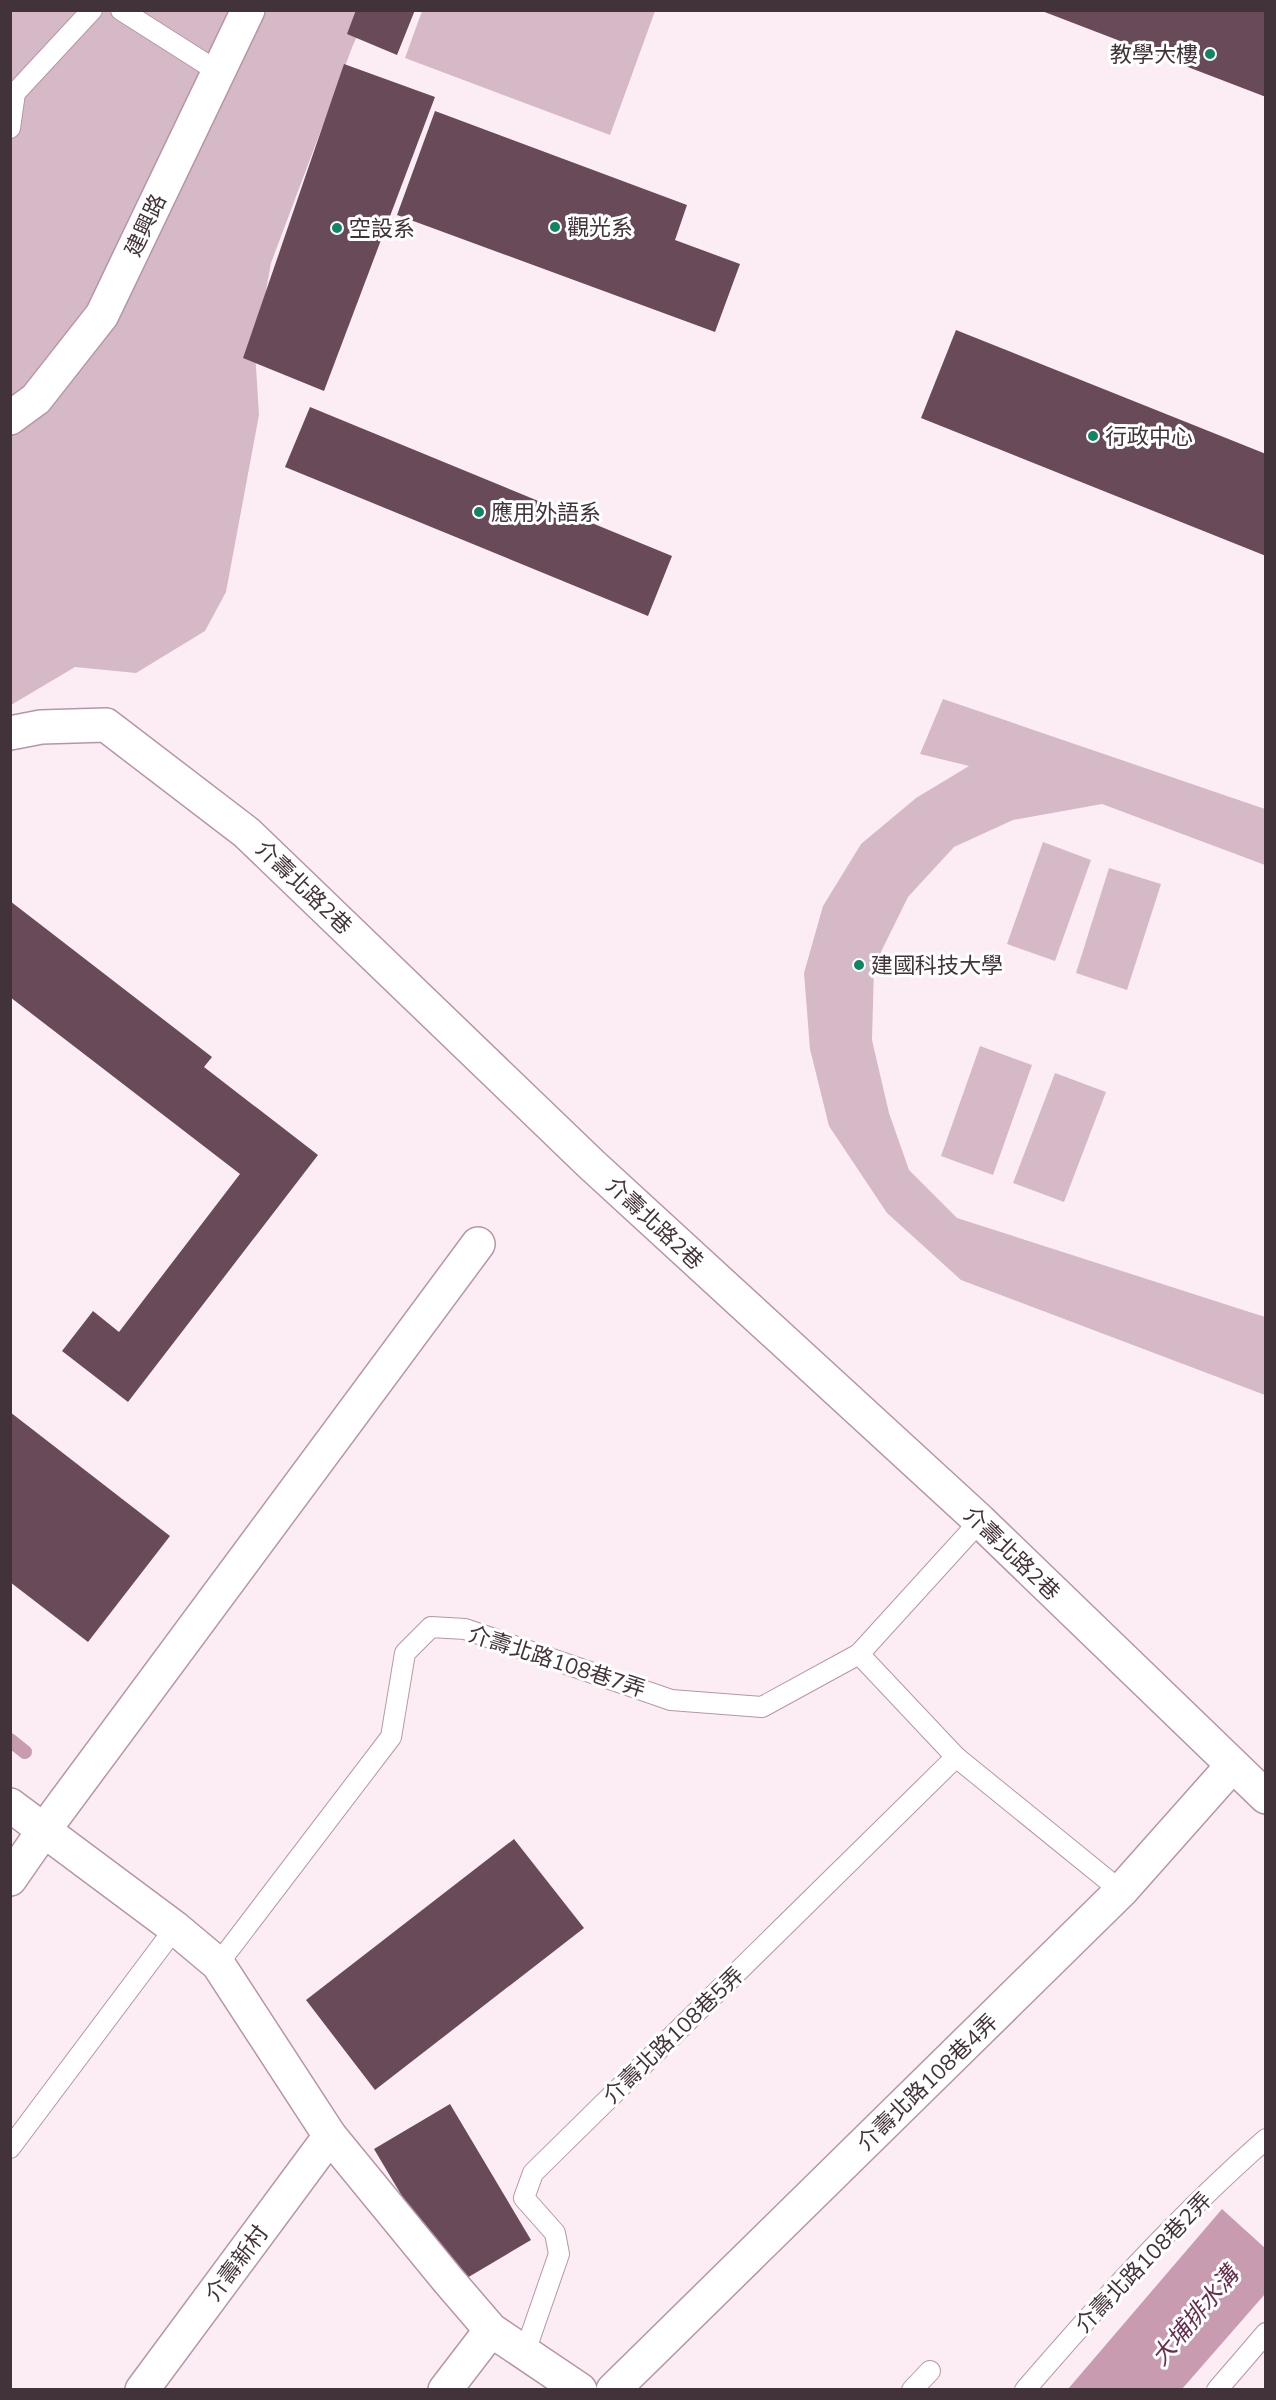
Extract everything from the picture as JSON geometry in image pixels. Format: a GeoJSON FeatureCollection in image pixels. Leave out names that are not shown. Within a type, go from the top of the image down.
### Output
{"type":"FeatureCollection","features":[{"type":"Feature","properties":{"kind":"street","name":"建興路"},"geometry":{"type":"LineString","coordinates":[[10,418],[36,399],[102,315],[248,10]]}},
{"type":"Feature","properties":{"kind":"street","name":"介壽北路2巷"},"geometry":{"type":"LineString","coordinates":[[10,733],[41,728],[106,725],[248,833],[591,1164],[980,1521],[1266,1797]]}},
{"type":"Feature","properties":{"kind":"street"},"geometry":{"type":"LineString","coordinates":[[10,1879],[478,1244]]}},
{"type":"Feature","properties":{"kind":"street","name":"介壽北路108巷4弄"},"geometry":{"type":"LineString","coordinates":[[613,2390],[1121,1891],[1232,1766]]}},
{"type":"Feature","properties":{"kind":"street"},"geometry":{"type":"LineString","coordinates":[[10,1805],[175,1928],[218,1964],[330,2136],[491,2330],[580,2390]]}},
{"type":"Feature","properties":{"kind":"street","name":"介壽新村"},"geometry":{"type":"LineString","coordinates":[[142,2390],[330,2136]]}},
{"type":"Feature","properties":{"kind":"street"},"geometry":{"type":"LineString","coordinates":[[445,2390],[491,2330]]}},
{"type":"Feature","properties":{"kind":"lane"},"geometry":{"type":"LineString","coordinates":[[10,128],[15,93],[92,10]]}},
{"type":"Feature","properties":{"kind":"lane"},"geometry":{"type":"LineString","coordinates":[[121,10],[218,71]]}},
{"type":"Feature","properties":{"kind":"lane","name":"介壽北路108巷7弄"},"geometry":{"type":"LineString","coordinates":[[218,1964],[391,1737],[405,1653],[431,1627],[465,1629],[671,1700],[762,1707],[859,1654],[980,1521]]}},
{"type":"Feature","properties":{"kind":"lane"},"geometry":{"type":"LineString","coordinates":[[859,1654],[956,1757],[1121,1891]]}},
{"type":"Feature","properties":{"kind":"lane","name":"介壽北路108巷5弄"},"geometry":{"type":"LineString","coordinates":[[525,2352],[559,2254],[555,2232],[524,2198],[533,2173],[956,1757]]}},
{"type":"Feature","properties":{"kind":"lane"},"geometry":{"type":"LineString","coordinates":[[10,2148],[175,1928]]}},
{"type":"Feature","properties":{"kind":"lane","name":"介壽北路108巷2弄"},"geometry":{"type":"LineString","coordinates":[[1025,2390],[1114,2288],[1231,2170],[1266,2139]]}},
{"type":"Feature","properties":{"kind":"lane"},"geometry":{"type":"LineString","coordinates":[[1217,2390],[1266,2333]]}},
{"type":"Feature","properties":{"kind":"lane"},"geometry":{"type":"LineString","coordinates":[[912,2390],[930,2371]]}},
{"type":"Feature","properties":{"kind":"shaded area"},"geometry":{"type":"Polygon","coordinates":[[[422,10],[655,11],[610,135],[405,58],[422,10]]]}},
{"type":"Feature","properties":{"kind":"shaded area"},"geometry":{"type":"Polygon","coordinates":[[[10,11],[369,11],[353,45],[271,263],[255,351],[259,415],[226,592],[205,631],[136,673],[75,667],[11,705],[10,11]]]}},
{"type":"Feature","properties":{"kind":"shaded area"},"geometry":{"type":"Polygon","coordinates":[[[943,699],[1265,809],[1265,865],[1102,804],[1013,820],[954,847],[908,897],[874,966],[872,1040],[889,1113],[909,1170],[957,1218],[1265,1317],[1265,1395],[961,1280],[887,1213],[829,1126],[810,1049],[804,973],[823,906],[861,844],[916,798],[969,766],[920,754],[943,699]]]}},
{"type":"Feature","properties":{"kind":"shaded area"},"geometry":{"type":"Polygon","coordinates":[[[1043,842],[1091,860],[1055,961],[1007,944],[1043,842]]]}},
{"type":"Feature","properties":{"kind":"shaded area"},"geometry":{"type":"Polygon","coordinates":[[[1109,868],[1161,884],[1127,990],[1076,973],[1109,868]]]}},
{"type":"Feature","properties":{"kind":"shaded area"},"geometry":{"type":"Polygon","coordinates":[[[980,1046],[1032,1065],[993,1175],[941,1156],[980,1046]]]}},
{"type":"Feature","properties":{"kind":"shaded area"},"geometry":{"type":"Polygon","coordinates":[[[1055,1073],[1106,1092],[1064,1202],[1013,1183],[1055,1073]]]}},
{"type":"Feature","properties":{"kind":"water","name":"大埔排水溝"},"geometry":{"type":"Polygon","coordinates":[[[1222,2209],[1265,2248],[1265,2294],[1182,2389],[1068,2389],[1222,2209]]]}},
{"type":"Feature","properties":{"kind":"building"},"geometry":{"type":"Polygon","coordinates":[[[356,10],[415,10],[397,55],[347,34],[356,10]]]}},
{"type":"Feature","properties":{"kind":"building","name":"教學大樓"},"geometry":{"type":"Polygon","coordinates":[[[1266,10],[1266,97],[1042,11],[1266,10]]]}},
{"type":"Feature","properties":{"kind":"building","name":"空設系"},"geometry":{"type":"Polygon","coordinates":[[[344,64],[435,97],[324,391],[243,358],[344,64]]]}},
{"type":"Feature","properties":{"kind":"building","name":"觀光系"},"geometry":{"type":"Polygon","coordinates":[[[435,111],[687,205],[675,240],[740,264],[715,332],[397,215],[435,111]]]}},
{"type":"Feature","properties":{"kind":"building","name":"行政中心"},"geometry":{"type":"Polygon","coordinates":[[[956,330],[1266,454],[1266,556],[921,418],[956,330]]]}},
{"type":"Feature","properties":{"kind":"building","name":"應用外語系"},"geometry":{"type":"Polygon","coordinates":[[[310,407],[672,556],[648,616],[285,467],[310,407]]]}},
{"type":"Feature","properties":{"kind":"building"},"geometry":{"type":"Polygon","coordinates":[[[10,901],[212,1057],[204,1067],[318,1155],[128,1402],[62,1351],[93,1311],[119,1332],[240,1174],[10,997],[10,901]]]}},
{"type":"Feature","properties":{"kind":"building"},"geometry":{"type":"Polygon","coordinates":[[[10,1412],[170,1536],[88,1642],[10,1582],[10,1412]]]}},
{"type":"Feature","properties":{"kind":"building"},"geometry":{"type":"Polygon","coordinates":[[[514,1839],[584,1928],[375,2090],[306,2000],[514,1839]]]}},
{"type":"Feature","properties":{"kind":"building"},"geometry":{"type":"Polygon","coordinates":[[[450,2104],[531,2240],[455,2285],[374,2149],[450,2104]]]}},
{"type":"Feature","properties":{"kind":"waterway"},"geometry":{"type":"LineString","coordinates":[[10,1740],[25,1752]]}},
{"type":"Feature","properties":{"kind":"place","name":"教學大樓"},"geometry":{"type":"Point","coordinates":[1210,54]}},
{"type":"Feature","properties":{"kind":"place","name":"觀光系"},"geometry":{"type":"Point","coordinates":[555,227]}},
{"type":"Feature","properties":{"kind":"place","name":"空設系"},"geometry":{"type":"Point","coordinates":[337,228]}},
{"type":"Feature","properties":{"kind":"place","name":"行政中心"},"geometry":{"type":"Point","coordinates":[1093,436]}},
{"type":"Feature","properties":{"kind":"place","name":"應用外語系"},"geometry":{"type":"Point","coordinates":[479,512]}},
{"type":"Feature","properties":{"kind":"place","name":"建國科技大學"},"geometry":{"type":"Point","coordinates":[859,965]}}]}
